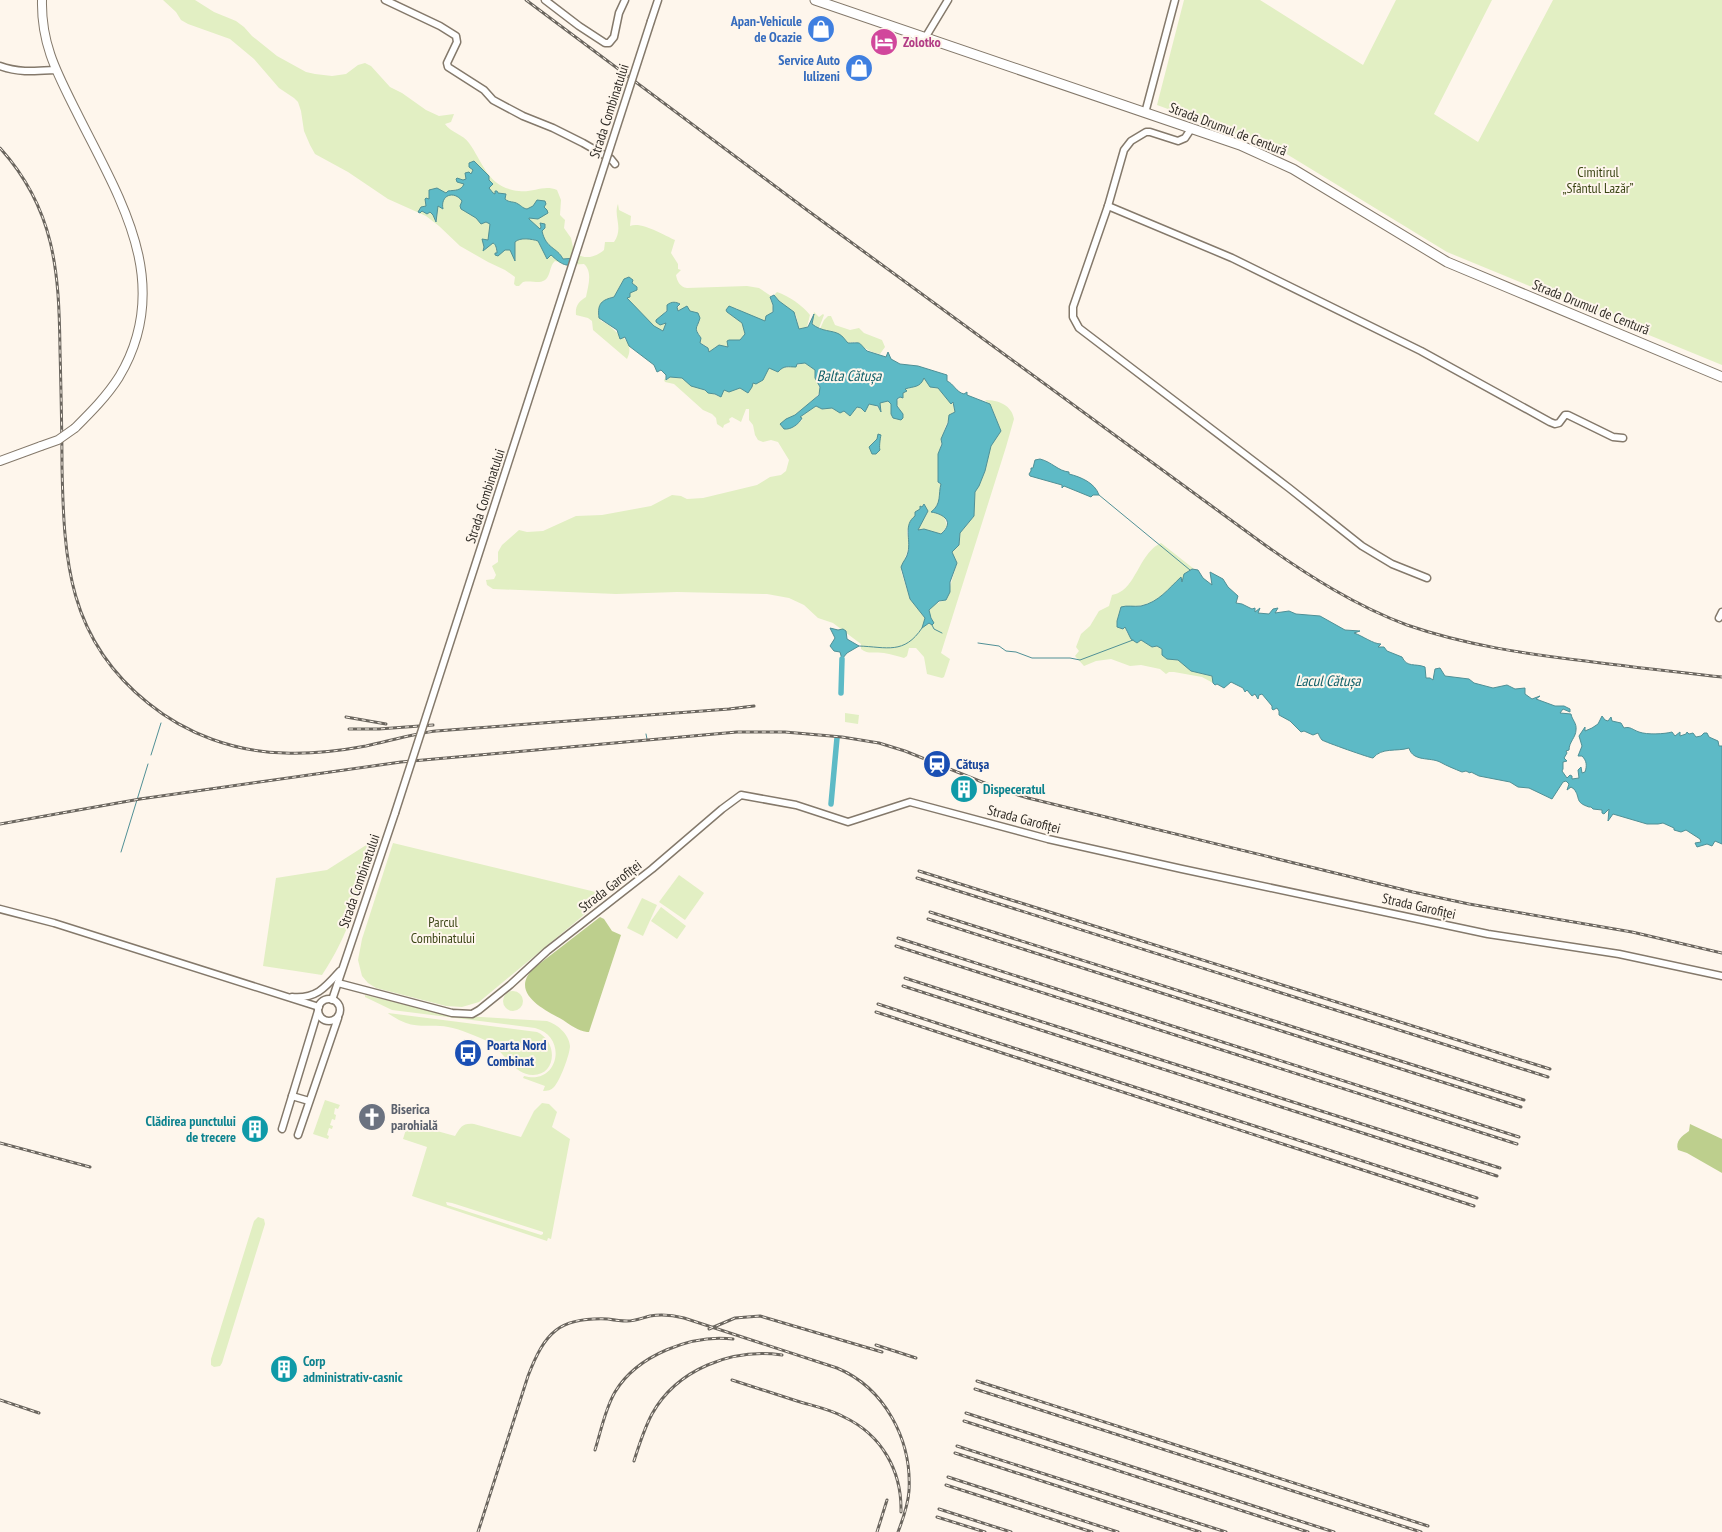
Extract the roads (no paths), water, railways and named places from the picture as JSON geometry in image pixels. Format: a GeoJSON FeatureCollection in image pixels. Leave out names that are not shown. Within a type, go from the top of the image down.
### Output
{"type":"FeatureCollection","features":[{"type":"Feature","properties":{"kind":"highway","name":"Strada Drumul de Centură"},"geometry":{"type":"LineString","coordinates":[[815,0],[1240,145],[1293,169],[1447,262],[1722,377]]}},
{"type":"Feature","properties":{"kind":"main road"},"geometry":{"type":"LineString","coordinates":[[0,461],[58,440],[75,428],[99,404],[119,376],[134,344],[142,306],[143,278],[135,237],[120,199],[55,70],[44,33],[41,0]]}},
{"type":"Feature","properties":{"kind":"street"},"geometry":{"type":"LineString","coordinates":[[385,0],[440,26],[456,36],[457,42],[446,63],[448,67],[484,90],[494,100],[523,116],[583,143],[611,158],[615,164]]}},
{"type":"Feature","properties":{"kind":"street"},"geometry":{"type":"LineString","coordinates":[[545,0],[605,43],[610,43],[614,37],[619,13],[625,0]]}},
{"type":"Feature","properties":{"kind":"street","name":"Strada Combinatului"},"geometry":{"type":"LineString","coordinates":[[332,1000],[395,814],[658,0]]}},
{"type":"Feature","properties":{"kind":"street"},"geometry":{"type":"LineString","coordinates":[[925,38],[948,0]]}},
{"type":"Feature","properties":{"kind":"street"},"geometry":{"type":"LineString","coordinates":[[1145,113],[1175,0]]}},
{"type":"Feature","properties":{"kind":"street"},"geometry":{"type":"LineString","coordinates":[[0,66],[10,70],[30,72],[55,70]]}},
{"type":"Feature","properties":{"kind":"street"},"geometry":{"type":"LineString","coordinates":[[1191,129],[1185,138],[1178,141],[1150,132],[1142,133],[1131,141],[1124,150],[1108,206],[1072,307],[1073,317],[1080,328],[1362,546],[1392,564],[1427,578]]}},
{"type":"Feature","properties":{"kind":"street"},"geometry":{"type":"LineString","coordinates":[[1108,206],[1232,258],[1421,351],[1550,422],[1560,423],[1565,415],[1568,415],[1613,437],[1623,438]]}},
{"type":"Feature","properties":{"kind":"street","name":"Strada Garofiței"},"geometry":{"type":"LineString","coordinates":[[338,983],[443,1011],[472,1014],[488,1004],[554,945],[652,869],[741,795],[796,805],[848,822],[910,802],[1048,839],[1182,869],[1488,934],[1619,954],[1722,976]]}},
{"type":"Feature","properties":{"kind":"street"},"geometry":{"type":"LineString","coordinates":[[0,909],[54,923],[319,1009]]}},
{"type":"Feature","properties":{"kind":"street"},"geometry":{"type":"LineString","coordinates":[[280,995],[298,998],[312,996],[322,989],[343,968]]}},
{"type":"Feature","properties":{"kind":"street"},"geometry":{"type":"LineString","coordinates":[[282,1129],[319,1009],[322,1002],[332,1000],[340,1006],[340,1012],[298,1135]]}},
{"type":"Feature","properties":{"kind":"street"},"geometry":{"type":"LineString","coordinates":[[319,1009],[320,1017],[326,1021],[338,1018]]}},
{"type":"Feature","properties":{"kind":"street"},"geometry":{"type":"LineString","coordinates":[[292,1096],[309,1102]]}},
{"type":"Feature","properties":{"kind":"water"},"geometry":{"type":"Polygon","coordinates":[[[474,161],[489,176],[489,180],[493,184],[489,188],[493,193],[495,194],[495,191],[497,191],[498,193],[506,194],[505,199],[527,209],[533,206],[537,200],[545,201],[544,207],[548,213],[538,219],[529,219],[540,229],[540,223],[545,224],[545,228],[542,231],[549,245],[563,259],[576,258],[577,263],[566,265],[551,255],[547,259],[538,241],[529,239],[520,239],[515,242],[515,261],[510,250],[505,250],[498,256],[495,255],[497,250],[493,243],[483,251],[482,239],[488,240],[490,224],[486,222],[481,224],[476,218],[461,209],[462,201],[452,195],[444,200],[443,209],[438,206],[436,222],[430,212],[427,214],[422,211],[418,212],[421,207],[426,206],[425,199],[429,199],[429,190],[437,188],[446,193],[461,188],[464,184],[457,182],[456,179],[466,179],[465,173],[469,172],[471,174],[473,170],[469,167],[469,163],[474,161]]]}},
{"type":"Feature","properties":{"kind":"water","name":"Balta Cătușa"},"geometry":{"type":"Polygon","coordinates":[[[629,277],[633,280],[632,283],[637,287],[637,290],[630,293],[630,297],[627,298],[654,326],[663,331],[666,323],[660,325],[656,320],[667,311],[667,305],[674,302],[680,304],[677,307],[678,311],[687,306],[690,311],[698,313],[700,318],[696,330],[701,338],[700,343],[708,348],[709,352],[719,345],[728,347],[727,341],[740,340],[745,334],[742,323],[727,312],[726,310],[729,306],[765,321],[766,316],[773,312],[770,297],[774,295],[794,312],[799,329],[808,327],[814,314],[812,324],[816,327],[839,334],[848,343],[859,343],[867,351],[886,357],[888,352],[891,359],[900,364],[918,366],[947,375],[947,381],[959,392],[964,394],[967,392],[967,395],[990,404],[1001,431],[991,446],[985,471],[975,492],[974,516],[960,533],[959,545],[952,552],[957,563],[950,582],[950,592],[946,600],[939,601],[929,610],[934,623],[932,625],[929,623],[922,628],[925,618],[910,599],[901,567],[909,547],[909,524],[915,516],[915,512],[920,509],[920,506],[922,507],[924,504],[928,511],[918,530],[924,529],[941,534],[947,526],[944,517],[931,512],[937,506],[939,499],[941,484],[938,482],[938,454],[949,415],[955,412],[953,402],[951,404],[938,388],[930,387],[924,378],[919,385],[905,389],[907,391],[903,393],[903,398],[897,399],[897,406],[903,414],[901,420],[893,418],[891,404],[888,401],[880,403],[881,412],[878,406],[869,404],[865,412],[857,407],[850,416],[844,411],[840,413],[832,408],[822,409],[816,406],[800,417],[802,418],[794,426],[784,429],[780,424],[795,415],[819,395],[820,387],[815,378],[815,370],[805,363],[797,364],[796,367],[784,367],[778,372],[769,368],[763,380],[756,384],[753,383],[748,393],[740,388],[729,392],[724,390],[721,397],[691,386],[682,378],[670,377],[666,380],[666,375],[661,370],[657,372],[654,365],[629,346],[625,337],[620,339],[617,330],[599,318],[601,303],[606,299],[614,297],[624,279],[629,277]]]}},
{"type":"Feature","properties":{"kind":"water"},"geometry":{"type":"Polygon","coordinates":[[[878,434],[881,435],[880,450],[876,454],[872,454],[869,447],[877,439],[878,434]]]}},
{"type":"Feature","properties":{"kind":"water"},"geometry":{"type":"Polygon","coordinates":[[[1040,459],[1087,481],[1099,495],[1091,497],[1064,486],[1062,488],[1062,485],[1030,476],[1029,474],[1035,460],[1040,459]]]}},
{"type":"Feature","properties":{"kind":"water","name":"Lacul Cătușa"},"geometry":{"type":"Polygon","coordinates":[[[1192,569],[1198,570],[1203,578],[1212,585],[1210,572],[1223,579],[1228,587],[1238,596],[1236,603],[1252,609],[1255,608],[1255,612],[1260,608],[1258,613],[1269,614],[1273,609],[1278,608],[1275,613],[1289,611],[1296,614],[1320,616],[1345,630],[1360,631],[1354,633],[1381,644],[1378,647],[1384,647],[1387,651],[1402,657],[1406,663],[1425,667],[1426,678],[1433,680],[1435,669],[1440,668],[1445,676],[1469,679],[1474,683],[1493,688],[1507,685],[1515,689],[1525,688],[1525,694],[1532,699],[1540,696],[1536,699],[1570,709],[1570,712],[1563,709],[1560,713],[1571,714],[1576,728],[1576,733],[1564,758],[1567,761],[1563,762],[1562,771],[1567,778],[1570,775],[1572,779],[1579,778],[1578,770],[1581,767],[1582,773],[1585,772],[1585,760],[1582,756],[1578,756],[1582,746],[1579,736],[1585,727],[1585,731],[1598,724],[1602,716],[1608,721],[1611,717],[1612,721],[1621,723],[1624,728],[1630,728],[1642,733],[1672,732],[1675,736],[1680,732],[1680,736],[1687,732],[1689,734],[1693,733],[1696,737],[1707,733],[1709,737],[1718,741],[1719,746],[1722,746],[1722,844],[1715,841],[1712,846],[1707,844],[1697,847],[1695,843],[1701,842],[1700,839],[1686,830],[1681,832],[1674,830],[1674,828],[1663,823],[1647,824],[1613,814],[1608,821],[1609,809],[1604,814],[1602,810],[1593,809],[1581,803],[1574,789],[1571,787],[1567,790],[1569,784],[1566,781],[1563,782],[1552,799],[1529,788],[1518,787],[1510,782],[1479,776],[1471,772],[1462,772],[1436,761],[1418,757],[1409,748],[1381,752],[1373,758],[1348,750],[1322,740],[1318,733],[1313,735],[1304,731],[1301,732],[1290,721],[1279,715],[1277,708],[1273,710],[1262,694],[1259,695],[1258,699],[1255,694],[1252,696],[1247,690],[1245,692],[1243,688],[1231,682],[1224,688],[1217,684],[1215,685],[1212,676],[1191,671],[1178,660],[1167,659],[1162,655],[1162,649],[1157,646],[1152,647],[1141,640],[1137,643],[1131,639],[1125,627],[1123,629],[1117,627],[1121,607],[1141,606],[1153,601],[1181,577],[1182,582],[1184,574],[1192,569]]]}},
{"type":"Feature","properties":{"kind":"water"},"geometry":{"type":"Polygon","coordinates":[[[830,628],[843,629],[846,631],[847,639],[859,646],[847,653],[842,659],[840,652],[834,651],[830,646],[835,638],[830,628]]]}},
{"type":"Feature","properties":{"kind":"waterway"},"geometry":{"type":"LineString","coordinates":[[1099,495],[1190,570]]}},
{"type":"Feature","properties":{"kind":"waterway"},"geometry":{"type":"LineString","coordinates":[[932,625],[934,629],[942,633]]}},
{"type":"Feature","properties":{"kind":"waterway"},"geometry":{"type":"LineString","coordinates":[[859,646],[886,648],[902,646],[915,637],[922,628]]}},
{"type":"Feature","properties":{"kind":"waterway"},"geometry":{"type":"LineString","coordinates":[[978,643],[999,646],[1006,651],[1016,652],[1032,658],[1070,658],[1080,660],[1133,640]]}},
{"type":"Feature","properties":{"kind":"waterway"},"geometry":{"type":"LineString","coordinates":[[841,693],[842,659]]}},
{"type":"Feature","properties":{"kind":"waterway"},"geometry":{"type":"LineString","coordinates":[[151,755],[161,723]]}},
{"type":"Feature","properties":{"kind":"waterway"},"geometry":{"type":"LineString","coordinates":[[646,734],[647,739]]}},
{"type":"Feature","properties":{"kind":"waterway"},"geometry":{"type":"LineString","coordinates":[[831,804],[837,738]]}},
{"type":"Feature","properties":{"kind":"waterway"},"geometry":{"type":"LineString","coordinates":[[121,852],[148,764]]}},
{"type":"Feature","properties":{"kind":"railway"},"geometry":{"type":"LineString","coordinates":[[526,0],[807,210],[1265,545],[1333,590],[1369,609],[1407,625],[1473,643],[1541,655],[1722,677]]}},
{"type":"Feature","properties":{"kind":"railway"},"geometry":{"type":"LineString","coordinates":[[0,148],[18,171],[32,194],[43,218],[55,267],[58,294],[65,535],[69,566],[76,596],[86,625],[101,652],[121,678],[148,703],[178,724],[212,739],[248,749],[295,753],[326,752],[356,748],[436,731],[754,706]]}},
{"type":"Feature","properties":{"kind":"railway"},"geometry":{"type":"LineString","coordinates":[[346,717],[386,724]]}},
{"type":"Feature","properties":{"kind":"railway"},"geometry":{"type":"LineString","coordinates":[[349,729],[433,725]]}},
{"type":"Feature","properties":{"kind":"railway"},"geometry":{"type":"LineString","coordinates":[[0,824],[140,799],[401,762],[737,732],[785,732],[842,737],[879,743],[1028,798],[1413,892],[1469,904],[1632,932],[1722,953]]}},
{"type":"Feature","properties":{"kind":"railway"},"geometry":{"type":"LineString","coordinates":[[919,871],[1550,1069]]}},
{"type":"Feature","properties":{"kind":"railway"},"geometry":{"type":"LineString","coordinates":[[917,878],[1548,1077]]}},
{"type":"Feature","properties":{"kind":"railway"},"geometry":{"type":"LineString","coordinates":[[930,912],[1524,1100]]}},
{"type":"Feature","properties":{"kind":"railway"},"geometry":{"type":"LineString","coordinates":[[928,919],[1521,1107]]}},
{"type":"Feature","properties":{"kind":"railway"},"geometry":{"type":"LineString","coordinates":[[898,938],[1519,1137]]}},
{"type":"Feature","properties":{"kind":"railway"},"geometry":{"type":"LineString","coordinates":[[896,946],[1517,1144]]}},
{"type":"Feature","properties":{"kind":"railway"},"geometry":{"type":"LineString","coordinates":[[905,978],[1500,1168]]}},
{"type":"Feature","properties":{"kind":"railway"},"geometry":{"type":"LineString","coordinates":[[903,986],[1497,1176]]}},
{"type":"Feature","properties":{"kind":"railway"},"geometry":{"type":"LineString","coordinates":[[878,1004],[1477,1198]]}},
{"type":"Feature","properties":{"kind":"railway"},"geometry":{"type":"LineString","coordinates":[[876,1012],[1474,1206]]}},
{"type":"Feature","properties":{"kind":"railway"},"geometry":{"type":"LineString","coordinates":[[0,1143],[90,1167]]}},
{"type":"Feature","properties":{"kind":"railway"},"geometry":{"type":"LineString","coordinates":[[478,1532],[528,1376],[534,1361],[548,1338],[556,1330],[577,1321],[591,1319],[630,1321],[663,1315],[684,1318],[837,1368],[869,1388],[882,1402],[892,1418],[906,1453],[909,1491],[898,1532]]}},
{"type":"Feature","properties":{"kind":"railway"},"geometry":{"type":"LineString","coordinates":[[709,1329],[735,1318],[760,1316],[882,1352]]}},
{"type":"Feature","properties":{"kind":"railway"},"geometry":{"type":"LineString","coordinates":[[595,1450],[606,1413],[615,1392],[637,1367],[651,1358],[683,1344],[717,1338],[733,1339]]}},
{"type":"Feature","properties":{"kind":"railway"},"geometry":{"type":"LineString","coordinates":[[876,1345],[916,1358]]}},
{"type":"Feature","properties":{"kind":"railway"},"geometry":{"type":"LineString","coordinates":[[634,1461],[652,1414],[663,1398],[691,1374],[708,1365],[744,1355],[782,1355]]}},
{"type":"Feature","properties":{"kind":"railway"},"geometry":{"type":"LineString","coordinates":[[732,1380],[833,1412],[869,1434],[879,1444],[893,1469],[898,1482],[901,1512]]}},
{"type":"Feature","properties":{"kind":"railway"},"geometry":{"type":"LineString","coordinates":[[977,1381],[1428,1526]]}},
{"type":"Feature","properties":{"kind":"railway"},"geometry":{"type":"LineString","coordinates":[[975,1389],[1421,1532]]}},
{"type":"Feature","properties":{"kind":"railway"},"geometry":{"type":"LineString","coordinates":[[0,1400],[39,1413]]}},
{"type":"Feature","properties":{"kind":"railway"},"geometry":{"type":"LineString","coordinates":[[966,1413],[1334,1532]]}},
{"type":"Feature","properties":{"kind":"railway"},"geometry":{"type":"LineString","coordinates":[[964,1421],[1308,1532]]}},
{"type":"Feature","properties":{"kind":"railway"},"geometry":{"type":"LineString","coordinates":[[957,1446],[1226,1532]]}},
{"type":"Feature","properties":{"kind":"railway"},"geometry":{"type":"LineString","coordinates":[[955,1453],[1200,1532]]}},
{"type":"Feature","properties":{"kind":"railway"},"geometry":{"type":"LineString","coordinates":[[948,1477],[1118,1532]]}},
{"type":"Feature","properties":{"kind":"railway"},"geometry":{"type":"LineString","coordinates":[[946,1485],[1092,1532]]}},
{"type":"Feature","properties":{"kind":"railway"},"geometry":{"type":"LineString","coordinates":[[877,1532],[887,1500]]}},
{"type":"Feature","properties":{"kind":"railway"},"geometry":{"type":"LineString","coordinates":[[939,1509],[1011,1532]]}},
{"type":"Feature","properties":{"kind":"railway"},"geometry":{"type":"LineString","coordinates":[[937,1517],[985,1532]]}},
{"type":"Feature","properties":{"kind":"place","name":"Apan-Vehicule de Ocazie"},"geometry":{"type":"Point","coordinates":[821,29]}},
{"type":"Feature","properties":{"kind":"place","name":"Zolotko"},"geometry":{"type":"Point","coordinates":[884,42]}},
{"type":"Feature","properties":{"kind":"place","name":"Service Auto Iulizeni"},"geometry":{"type":"Point","coordinates":[859,68]}},
{"type":"Feature","properties":{"kind":"place","name":"Cătuşa"},"geometry":{"type":"Point","coordinates":[937,764]}},
{"type":"Feature","properties":{"kind":"place","name":"Dispeceratul"},"geometry":{"type":"Point","coordinates":[964,789]}},
{"type":"Feature","properties":{"kind":"place","name":"Poarta Nord Combinat"},"geometry":{"type":"Point","coordinates":[468,1053]}},
{"type":"Feature","properties":{"kind":"place","name":"Biserica parohială"},"geometry":{"type":"Point","coordinates":[372,1117]}},
{"type":"Feature","properties":{"kind":"place","name":"Clădirea punctului de trecere"},"geometry":{"type":"Point","coordinates":[255,1129]}},
{"type":"Feature","properties":{"kind":"place","name":"Corp administrativ-casnic"},"geometry":{"type":"Point","coordinates":[284,1369]}},
{"type":"Feature","properties":{"kind":"park label","name":"Cimitirul „Sfântul Lazăr”"},"geometry":{"type":"Point","coordinates":[1598,180]}},
{"type":"Feature","properties":{"kind":"park label","name":"Parcul Combinatului"},"geometry":{"type":"Point","coordinates":[443,930]}}]}
